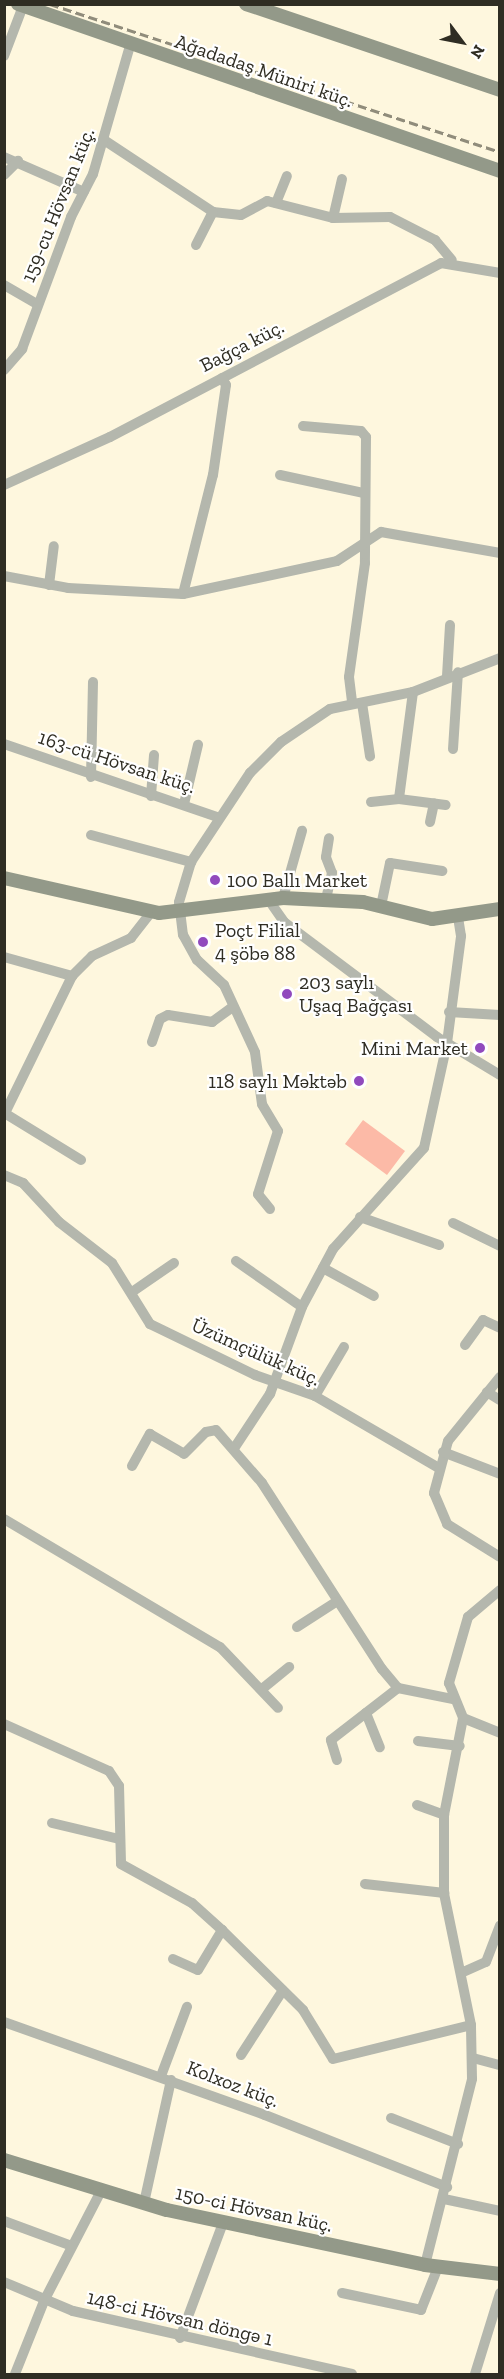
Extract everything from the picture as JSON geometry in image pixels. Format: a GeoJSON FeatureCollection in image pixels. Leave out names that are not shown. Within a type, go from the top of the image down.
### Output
{"type":"FeatureCollection","features":[{"type":"Feature","properties":{"kind":"street"},"geometry":{"type":"LineString","coordinates":[[246,4],[500,90]]}},
{"type":"Feature","properties":{"kind":"street"},"geometry":{"type":"LineString","coordinates":[[4,56],[20,5]]}},
{"type":"Feature","properties":{"kind":"street","name":"Ağadadaş Müniri küç."},"geometry":{"type":"LineString","coordinates":[[20,5],[130,46],[500,171]]}},
{"type":"Feature","properties":{"kind":"street","name":"159-cu Hövsan küç."},"geometry":{"type":"LineString","coordinates":[[4,370],[22,349],[37,304],[84,192],[104,140],[130,46]]}},
{"type":"Feature","properties":{"kind":"street"},"geometry":{"type":"LineString","coordinates":[[104,140],[213,212],[231,217],[260,202],[276,203],[333,218],[403,221],[435,240],[452,260],[500,273]]}},
{"type":"Feature","properties":{"kind":"street"},"geometry":{"type":"LineString","coordinates":[[4,157],[18,161],[84,192]]}},
{"type":"Feature","properties":{"kind":"street"},"geometry":{"type":"LineString","coordinates":[[4,175],[18,161]]}},
{"type":"Feature","properties":{"kind":"street"},"geometry":{"type":"LineString","coordinates":[[276,203],[287,176]]}},
{"type":"Feature","properties":{"kind":"street"},"geometry":{"type":"LineString","coordinates":[[333,218],[342,179]]}},
{"type":"Feature","properties":{"kind":"street"},"geometry":{"type":"LineString","coordinates":[[196,245],[213,212]]}},
{"type":"Feature","properties":{"kind":"street","name":"Bağça küç."},"geometry":{"type":"LineString","coordinates":[[4,485],[222,378],[452,260]]}},
{"type":"Feature","properties":{"kind":"street"},"geometry":{"type":"LineString","coordinates":[[4,285],[37,304]]}},
{"type":"Feature","properties":{"kind":"street"},"geometry":{"type":"LineString","coordinates":[[183,594],[213,475],[225,398],[222,378]]}},
{"type":"Feature","properties":{"kind":"street"},"geometry":{"type":"LineString","coordinates":[[303,426],[365,433],[357,703],[370,756]]}},
{"type":"Feature","properties":{"kind":"street"},"geometry":{"type":"LineString","coordinates":[[280,476],[364,493]]}},
{"type":"Feature","properties":{"kind":"street"},"geometry":{"type":"LineString","coordinates":[[4,576],[50,585],[183,594],[337,561],[381,531],[500,553]]}},
{"type":"Feature","properties":{"kind":"street"},"geometry":{"type":"LineString","coordinates":[[50,585],[54,546]]}},
{"type":"Feature","properties":{"kind":"street"},"geometry":{"type":"LineString","coordinates":[[447,676],[450,625]]}},
{"type":"Feature","properties":{"kind":"street"},"geometry":{"type":"LineString","coordinates":[[270,1209],[258,1194],[278,1131],[262,1104],[255,1052],[231,1008],[224,985],[190,948],[178,912],[191,862],[217,817],[281,742],[330,709],[413,692],[447,676],[500,658]]}},
{"type":"Feature","properties":{"kind":"street"},"geometry":{"type":"LineString","coordinates":[[453,749],[458,672]]}},
{"type":"Feature","properties":{"kind":"street"},"geometry":{"type":"LineString","coordinates":[[91,777],[93,682]]}},
{"type":"Feature","properties":{"kind":"street"},"geometry":{"type":"LineString","coordinates":[[399,799],[413,692]]}},
{"type":"Feature","properties":{"kind":"street","name":"163-cü Hövsan küç."},"geometry":{"type":"LineString","coordinates":[[4,744],[91,777],[184,804],[217,817]]}},
{"type":"Feature","properties":{"kind":"street"},"geometry":{"type":"LineString","coordinates":[[184,804],[198,745]]}},
{"type":"Feature","properties":{"kind":"street"},"geometry":{"type":"LineString","coordinates":[[151,796],[154,755]]}},
{"type":"Feature","properties":{"kind":"street"},"geometry":{"type":"LineString","coordinates":[[371,801],[399,799],[446,805]]}},
{"type":"Feature","properties":{"kind":"street"},"geometry":{"type":"LineString","coordinates":[[430,822],[434,803]]}},
{"type":"Feature","properties":{"kind":"street"},"geometry":{"type":"LineString","coordinates":[[283,898],[302,831]]}},
{"type":"Feature","properties":{"kind":"street"},"geometry":{"type":"LineString","coordinates":[[91,835],[191,862]]}},
{"type":"Feature","properties":{"kind":"street"},"geometry":{"type":"LineString","coordinates":[[326,899],[332,873],[326,857],[329,838]]}},
{"type":"Feature","properties":{"kind":"street"},"geometry":{"type":"LineString","coordinates":[[381,906],[390,863],[442,870]]}},
{"type":"Feature","properties":{"kind":"street"},"geometry":{"type":"LineString","coordinates":[[4,878],[151,912],[178,912],[283,898],[326,899],[381,906],[424,918],[458,916],[500,909]]}},
{"type":"Feature","properties":{"kind":"street"},"geometry":{"type":"LineString","coordinates":[[268,899],[284,922],[447,1043],[500,1075]]}},
{"type":"Feature","properties":{"kind":"street"},"geometry":{"type":"LineString","coordinates":[[81,1160],[5,1115],[72,976],[92,956],[131,938],[151,912]]}},
{"type":"Feature","properties":{"kind":"street"},"geometry":{"type":"LineString","coordinates":[[235,1447],[252,1428],[274,1382],[302,1307],[323,1268],[360,1217],[404,1176],[424,1148],[447,1043],[449,1012],[461,936],[458,916]]}},
{"type":"Feature","properties":{"kind":"street"},"geometry":{"type":"LineString","coordinates":[[4,957],[72,976]]}},
{"type":"Feature","properties":{"kind":"street"},"geometry":{"type":"LineString","coordinates":[[152,1042],[160,1019],[168,1015],[212,1022],[231,1008]]}},
{"type":"Feature","properties":{"kind":"street"},"geometry":{"type":"LineString","coordinates":[[449,1012],[500,1015]]}},
{"type":"Feature","properties":{"kind":"street","name":"Üzümçülük küç."},"geometry":{"type":"LineString","coordinates":[[4,1175],[23,1183],[60,1222],[112,1263],[150,1324],[274,1382],[315,1396],[437,1467]]}},
{"type":"Feature","properties":{"kind":"street"},"geometry":{"type":"LineString","coordinates":[[360,1217],[439,1245]]}},
{"type":"Feature","properties":{"kind":"street"},"geometry":{"type":"LineString","coordinates":[[453,1223],[500,1246]]}},
{"type":"Feature","properties":{"kind":"street"},"geometry":{"type":"LineString","coordinates":[[236,1261],[302,1307]]}},
{"type":"Feature","properties":{"kind":"street"},"geometry":{"type":"LineString","coordinates":[[132,1292],[174,1263]]}},
{"type":"Feature","properties":{"kind":"street"},"geometry":{"type":"LineString","coordinates":[[323,1268],[374,1296]]}},
{"type":"Feature","properties":{"kind":"street"},"geometry":{"type":"LineString","coordinates":[[465,1345],[483,1320],[500,1328]]}},
{"type":"Feature","properties":{"kind":"street"},"geometry":{"type":"LineString","coordinates":[[315,1396],[344,1347]]}},
{"type":"Feature","properties":{"kind":"street"},"geometry":{"type":"LineString","coordinates":[[500,1377],[443,1452],[437,1467],[434,1493],[443,1520],[500,1557]]}},
{"type":"Feature","properties":{"kind":"street"},"geometry":{"type":"LineString","coordinates":[[487,1392],[500,1400]]}},
{"type":"Feature","properties":{"kind":"street"},"geometry":{"type":"LineString","coordinates":[[132,1466],[150,1434],[184,1454],[212,1428],[235,1447],[336,1602],[398,1688],[452,1700]]}},
{"type":"Feature","properties":{"kind":"street"},"geometry":{"type":"LineString","coordinates":[[443,1452],[500,1474]]}},
{"type":"Feature","properties":{"kind":"street"},"geometry":{"type":"LineString","coordinates":[[4,1519],[220,1647],[278,1708]]}},
{"type":"Feature","properties":{"kind":"street"},"geometry":{"type":"LineString","coordinates":[[497,1596],[464,1626],[451,1671],[452,1700],[463,1718],[500,1733]]}},
{"type":"Feature","properties":{"kind":"street"},"geometry":{"type":"LineString","coordinates":[[297,1628],[336,1602]]}},
{"type":"Feature","properties":{"kind":"street"},"geometry":{"type":"LineString","coordinates":[[262,1689],[289,1667]]}},
{"type":"Feature","properties":{"kind":"street"},"geometry":{"type":"LineString","coordinates":[[337,1760],[331,1740],[398,1688]]}},
{"type":"Feature","properties":{"kind":"street"},"geometry":{"type":"LineString","coordinates":[[366,1713],[380,1747]]}},
{"type":"Feature","properties":{"kind":"street"},"geometry":{"type":"LineString","coordinates":[[342,2293],[421,2310],[458,2144],[473,2058],[471,2025],[444,1893],[444,1815],[460,1746],[463,1718]]}},
{"type":"Feature","properties":{"kind":"street"},"geometry":{"type":"LineString","coordinates":[[4,1724],[109,1771],[119,1786],[119,1858],[127,1871],[192,1903],[222,1930],[314,2023],[327,2055],[339,2062],[471,2025]]}},
{"type":"Feature","properties":{"kind":"street"},"geometry":{"type":"LineString","coordinates":[[418,1741],[460,1746]]}},
{"type":"Feature","properties":{"kind":"street"},"geometry":{"type":"LineString","coordinates":[[417,1805],[444,1815]]}},
{"type":"Feature","properties":{"kind":"street"},"geometry":{"type":"LineString","coordinates":[[52,1823],[119,1839]]}},
{"type":"Feature","properties":{"kind":"street"},"geometry":{"type":"LineString","coordinates":[[365,1884],[444,1893]]}},
{"type":"Feature","properties":{"kind":"street"},"geometry":{"type":"LineString","coordinates":[[461,1973],[486,1962],[500,1926]]}},
{"type":"Feature","properties":{"kind":"street"},"geometry":{"type":"LineString","coordinates":[[173,1959],[198,1970],[222,1930]]}},
{"type":"Feature","properties":{"kind":"street"},"geometry":{"type":"LineString","coordinates":[[241,2055],[283,1990]]}},
{"type":"Feature","properties":{"kind":"street"},"geometry":{"type":"LineString","coordinates":[[144,2203],[166,2078],[187,2007]]}},
{"type":"Feature","properties":{"kind":"street","name":"Kolxoz küç."},"geometry":{"type":"LineString","coordinates":[[4,2022],[166,2078],[447,2187]]}},
{"type":"Feature","properties":{"kind":"street"},"geometry":{"type":"LineString","coordinates":[[473,2058],[500,2065]]}},
{"type":"Feature","properties":{"kind":"street"},"geometry":{"type":"LineString","coordinates":[[391,2118],[458,2144]]}},
{"type":"Feature","properties":{"kind":"street","name":"150-ci Hövsan küç."},"geometry":{"type":"LineString","coordinates":[[4,2160],[101,2191],[223,2223],[431,2266],[500,2274]]}},
{"type":"Feature","properties":{"kind":"street"},"geometry":{"type":"LineString","coordinates":[[15,2374],[44,2301],[101,2191]]}},
{"type":"Feature","properties":{"kind":"street"},"geometry":{"type":"LineString","coordinates":[[444,2199],[500,2211]]}},
{"type":"Feature","properties":{"kind":"street"},"geometry":{"type":"LineString","coordinates":[[4,2221],[72,2246]]}},
{"type":"Feature","properties":{"kind":"street"},"geometry":{"type":"LineString","coordinates":[[180,2338],[223,2223]]}},
{"type":"Feature","properties":{"kind":"street","name":"148-ci Hövsan döngə 1"},"geometry":{"type":"LineString","coordinates":[[4,2282],[44,2301],[180,2338],[352,2374]]}},
{"type":"Feature","properties":{"kind":"street"},"geometry":{"type":"LineString","coordinates":[[475,2374],[500,2293]]}},
{"type":"Feature","properties":{"kind":"shaded area"},"geometry":{"type":"Polygon","coordinates":[[[363,1120],[405,1151],[387,1175],[345,1144],[363,1120]]]}},
{"type":"Feature","properties":{"kind":"railway"},"geometry":{"type":"LineString","coordinates":[[50,4],[500,152]]}},
{"type":"Feature","properties":{"kind":"place","name":"100 Ballı Market"},"geometry":{"type":"Point","coordinates":[215,880]}},
{"type":"Feature","properties":{"kind":"place","name":"Poçt Filial 4 şöbə 88"},"geometry":{"type":"Point","coordinates":[203,942]}},
{"type":"Feature","properties":{"kind":"place","name":"203 saylı Uşaq Bağçası"},"geometry":{"type":"Point","coordinates":[287,994]}},
{"type":"Feature","properties":{"kind":"place","name":"Mini Market"},"geometry":{"type":"Point","coordinates":[480,1048]}},
{"type":"Feature","properties":{"kind":"place","name":"118 saylı Məktəb"},"geometry":{"type":"Point","coordinates":[359,1081]}}]}
